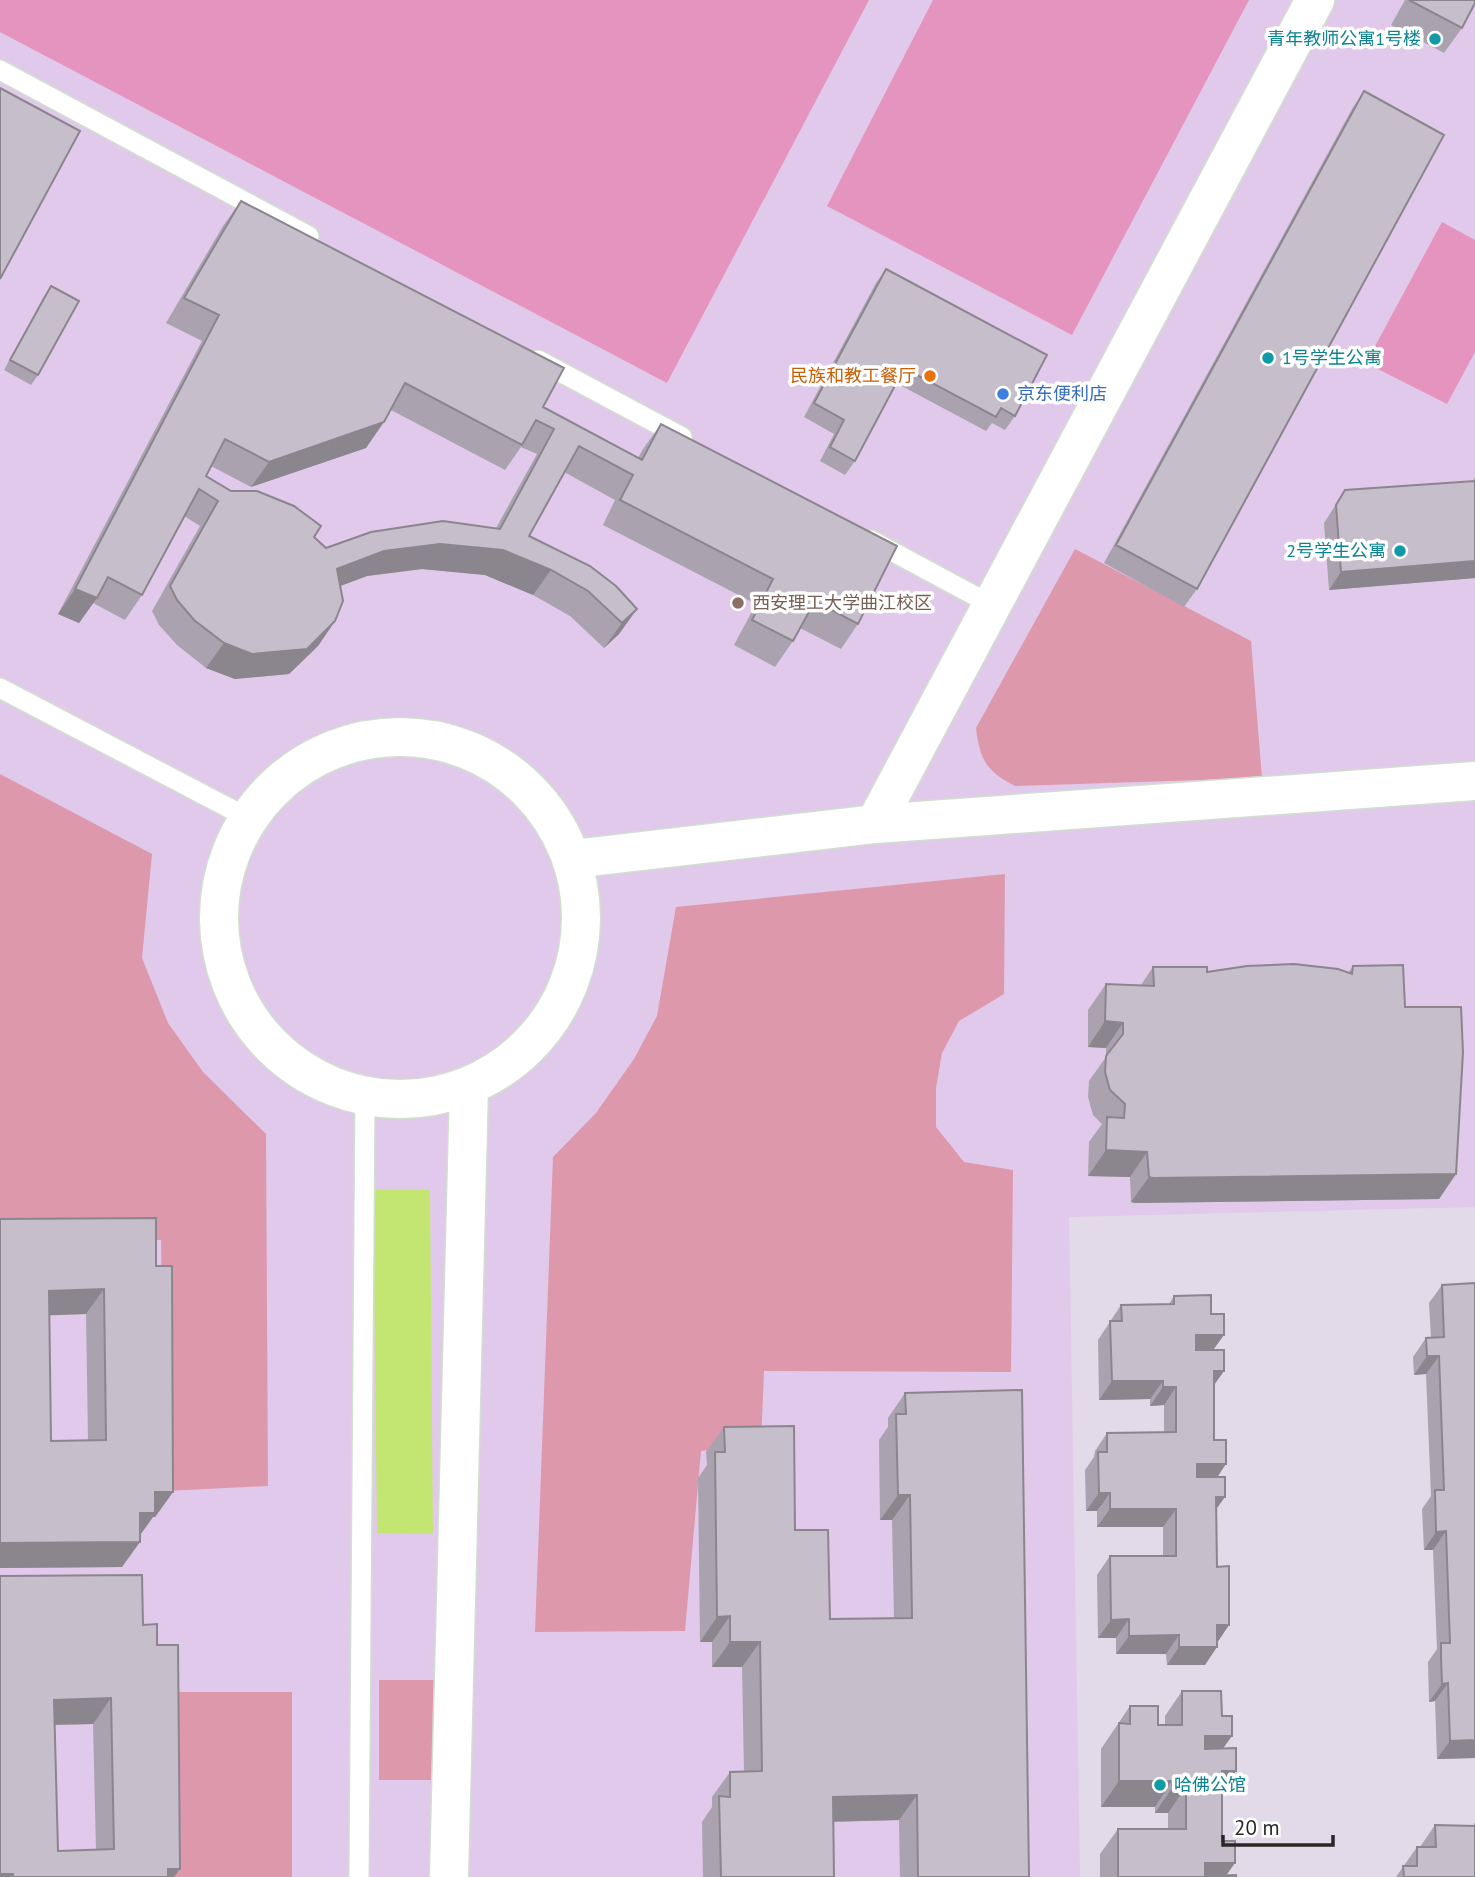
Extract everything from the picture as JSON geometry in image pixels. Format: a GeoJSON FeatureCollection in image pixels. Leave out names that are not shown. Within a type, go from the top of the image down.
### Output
{"type":"FeatureCollection","features":[{"type":"Feature","properties":{"kind":"street"},"geometry":{"type":"LineString","coordinates":[[875,824],[990,604],[1315,0]]}},
{"type":"Feature","properties":{"kind":"street"},"geometry":{"type":"LineString","coordinates":[[395,735],[407,736],[452,742],[505,767],[547,807],[573,859],[583,913],[576,967],[553,1017],[516,1058],[469,1086],[418,1100],[365,1097],[317,1080],[275,1051],[244,1012],[224,965],[218,914],[227,864],[248,818],[287,775],[338,746],[395,735]]}},
{"type":"Feature","properties":{"kind":"street"},"geometry":{"type":"LineString","coordinates":[[573,859],[875,824],[1475,781]]}},
{"type":"Feature","properties":{"kind":"street"},"geometry":{"type":"LineString","coordinates":[[449,1877],[469,1086]]}},
{"type":"Feature","properties":{"kind":"lane"},"geometry":{"type":"LineString","coordinates":[[0,70],[320,243]]}},
{"type":"Feature","properties":{"kind":"lane"},"geometry":{"type":"LineString","coordinates":[[517,349],[703,449]]}},
{"type":"Feature","properties":{"kind":"lane"},"geometry":{"type":"LineString","coordinates":[[859,533],[990,604]]}},
{"type":"Feature","properties":{"kind":"lane"},"geometry":{"type":"LineString","coordinates":[[0,688],[248,818]]}},
{"type":"Feature","properties":{"kind":"lane"},"geometry":{"type":"LineString","coordinates":[[359,1877],[365,1097]]}},
{"type":"Feature","properties":{"kind":"shaded area","name":"西安理工大学曲江校区"},"geometry":{"type":"Polygon","coordinates":[[[0,0],[1475,0],[1475,1207],[1069,1217],[1080,1877],[0,1877],[0,0]]]}},
{"type":"Feature","properties":{"kind":"shaded area"},"geometry":{"type":"Polygon","coordinates":[[[0,0],[869,0],[667,383],[0,32],[0,0]]]}},
{"type":"Feature","properties":{"kind":"shaded area"},"geometry":{"type":"Polygon","coordinates":[[[933,0],[1249,0],[1072,335],[827,206],[933,0]]]}},
{"type":"Feature","properties":{"kind":"shaded area"},"geometry":{"type":"Polygon","coordinates":[[[1442,222],[1475,240],[1475,352],[1447,404],[1366,363],[1442,222]]]}},
{"type":"Feature","properties":{"kind":"shaded area"},"geometry":{"type":"Polygon","coordinates":[[[1075,549],[1251,641],[1262,778],[1015,786],[997,775],[986,763],[976,728],[1075,549]]]}},
{"type":"Feature","properties":{"kind":"shaded area"},"geometry":{"type":"Polygon","coordinates":[[[0,774],[152,854],[142,958],[168,1023],[203,1072],[266,1134],[268,1486],[166,1491],[161,1240],[0,1241],[0,774]]]}},
{"type":"Feature","properties":{"kind":"shaded area"},"geometry":{"type":"Polygon","coordinates":[[[1005,874],[1004,994],[959,1021],[942,1053],[936,1088],[936,1127],[964,1162],[1013,1170],[1011,1372],[764,1371],[761,1444],[701,1451],[685,1631],[535,1632],[553,1157],[596,1113],[634,1059],[657,1016],[676,907],[1005,874]]]}},
{"type":"Feature","properties":{"kind":"shaded area"},"geometry":{"type":"Polygon","coordinates":[[[373,1190],[430,1190],[433,1534],[377,1533],[373,1190]]]}},
{"type":"Feature","properties":{"kind":"shaded area"},"geometry":{"type":"Polygon","coordinates":[[[379,1680],[438,1680],[439,1780],[379,1780],[379,1680]]]}},
{"type":"Feature","properties":{"kind":"shaded area"},"geometry":{"type":"Polygon","coordinates":[[[170,1692],[292,1692],[292,1877],[173,1877],[170,1692]]]}},
{"type":"Feature","properties":{"kind":"building"},"geometry":{"type":"Polygon","coordinates":[[[1409,0],[1475,0],[1475,3],[1462,28],[1409,0]]]}},
{"type":"Feature","properties":{"kind":"building"},"geometry":{"type":"Polygon","coordinates":[[[0,88],[80,131],[0,279],[0,88]]]}},
{"type":"Feature","properties":{"kind":"building","name":"1号学生公寓"},"geometry":{"type":"Polygon","coordinates":[[[1364,91],[1444,135],[1197,589],[1116,545],[1364,91]]]}},
{"type":"Feature","properties":{"kind":"building"},"geometry":{"type":"Polygon","coordinates":[[[241,201],[564,368],[543,407],[642,460],[661,424],[897,546],[858,624],[815,601],[793,641],[752,620],[773,579],[620,500],[633,475],[579,446],[529,536],[590,566],[616,586],[637,609],[622,623],[588,591],[551,570],[503,550],[440,544],[384,551],[337,569],[343,601],[335,621],[307,649],[252,654],[224,643],[194,620],[177,600],[170,586],[218,501],[199,489],[142,595],[108,577],[97,598],[75,589],[219,315],[184,298],[241,201]],[[405,383],[384,422],[269,462],[225,439],[206,476],[231,491],[257,491],[294,506],[321,526],[314,537],[326,548],[371,532],[443,521],[500,529],[554,429],[536,420],[522,445],[405,383]]]}},
{"type":"Feature","properties":{"kind":"building","name":"民族和教工餐厅"},"geometry":{"type":"Polygon","coordinates":[[[886,269],[1047,355],[1015,416],[1001,408],[996,417],[906,369],[855,461],[830,447],[844,420],[814,403],[886,269]]]}},
{"type":"Feature","properties":{"kind":"building"},"geometry":{"type":"Polygon","coordinates":[[[51,286],[79,301],[38,375],[10,360],[51,286]]]}},
{"type":"Feature","properties":{"kind":"building","name":"2号学生公寓"},"geometry":{"type":"Polygon","coordinates":[[[1475,481],[1475,561],[1341,572],[1336,505],[1345,490],[1475,481]]]}},
{"type":"Feature","properties":{"kind":"building"},"geometry":{"type":"Polygon","coordinates":[[[1294,964],[1338,969],[1352,974],[1353,966],[1403,965],[1405,1007],[1461,1007],[1463,1052],[1456,1174],[1153,1178],[1149,1177],[1147,1152],[1106,1150],[1107,1117],[1124,1118],[1125,1104],[1110,1090],[1105,1072],[1106,1056],[1123,1034],[1123,1023],[1105,1021],[1106,984],[1154,986],[1153,967],[1207,967],[1207,972],[1247,966],[1294,964]]]}},
{"type":"Feature","properties":{"kind":"building"},"geometry":{"type":"Polygon","coordinates":[[[156,1218],[156,1266],[172,1266],[173,1492],[155,1492],[155,1513],[140,1513],[140,1542],[0,1543],[0,1219],[156,1218]],[[104,1289],[49,1291],[51,1441],[106,1440],[104,1289]]]}},
{"type":"Feature","properties":{"kind":"building"},"geometry":{"type":"Polygon","coordinates":[[[1475,1283],[1475,1740],[1450,1741],[1448,1683],[1442,1684],[1441,1658],[1441,1643],[1450,1643],[1446,1531],[1436,1532],[1435,1490],[1444,1490],[1439,1356],[1427,1356],[1426,1338],[1444,1337],[1442,1285],[1475,1283]]]}},
{"type":"Feature","properties":{"kind":"building"},"geometry":{"type":"Polygon","coordinates":[[[1211,1295],[1211,1314],[1224,1314],[1224,1335],[1196,1335],[1196,1350],[1224,1350],[1224,1371],[1214,1371],[1214,1440],[1226,1440],[1226,1464],[1197,1464],[1197,1477],[1225,1477],[1225,1497],[1216,1497],[1217,1567],[1229,1566],[1229,1625],[1217,1625],[1217,1647],[1179,1647],[1179,1635],[1129,1636],[1129,1619],[1111,1620],[1110,1556],[1176,1556],[1176,1509],[1110,1509],[1110,1493],[1099,1493],[1098,1452],[1107,1452],[1107,1433],[1176,1432],[1176,1387],[1163,1387],[1163,1381],[1112,1381],[1110,1321],[1122,1321],[1121,1305],[1174,1304],[1174,1296],[1211,1295]]]}},
{"type":"Feature","properties":{"kind":"building"},"geometry":{"type":"Polygon","coordinates":[[[1022,1390],[1029,1877],[918,1877],[917,1795],[833,1797],[834,1877],[721,1877],[719,1796],[730,1797],[730,1772],[762,1771],[760,1642],[730,1642],[730,1616],[717,1617],[715,1452],[725,1452],[724,1427],[794,1426],[795,1530],[828,1530],[830,1619],[912,1618],[910,1495],[898,1495],[896,1414],[906,1414],[905,1393],[1022,1390]]]}},
{"type":"Feature","properties":{"kind":"building"},"geometry":{"type":"Polygon","coordinates":[[[142,1575],[143,1625],[157,1624],[157,1645],[178,1645],[180,1869],[168,1869],[168,1877],[13,1877],[13,1874],[0,1874],[0,1576],[142,1575]],[[111,1698],[54,1700],[58,1851],[114,1849],[111,1698]]]}},
{"type":"Feature","properties":{"kind":"building"},"geometry":{"type":"Polygon","coordinates":[[[1182,1691],[1221,1691],[1222,1716],[1232,1716],[1232,1736],[1205,1736],[1205,1749],[1236,1748],[1236,1771],[1222,1771],[1222,1841],[1235,1841],[1235,1863],[1205,1863],[1205,1876],[1236,1877],[1118,1877],[1118,1829],[1186,1829],[1186,1787],[1172,1788],[1172,1781],[1119,1781],[1119,1723],[1130,1724],[1130,1706],[1158,1706],[1158,1725],[1182,1725],[1182,1691]]]}},
{"type":"Feature","properties":{"kind":"building"},"geometry":{"type":"Polygon","coordinates":[[[1435,1825],[1475,1826],[1475,1877],[1404,1877],[1403,1866],[1417,1866],[1417,1847],[1436,1847],[1435,1825]]]}},
{"type":"Feature","properties":{"kind":"place","name":"青年教师公寓1号楼"},"geometry":{"type":"Point","coordinates":[1435,39]}},
{"type":"Feature","properties":{"kind":"place","name":"1号学生公寓"},"geometry":{"type":"Point","coordinates":[1268,358]}},
{"type":"Feature","properties":{"kind":"place","name":"民族和教工餐厅"},"geometry":{"type":"Point","coordinates":[930,376]}},
{"type":"Feature","properties":{"kind":"place","name":"京东便利店"},"geometry":{"type":"Point","coordinates":[1003,394]}},
{"type":"Feature","properties":{"kind":"place","name":"2号学生公寓"},"geometry":{"type":"Point","coordinates":[1400,551]}},
{"type":"Feature","properties":{"kind":"place","name":"西安理工大学曲江校区"},"geometry":{"type":"Point","coordinates":[738,603]}},
{"type":"Feature","properties":{"kind":"place","name":"哈佛公馆"},"geometry":{"type":"Point","coordinates":[1160,1785]}}]}
